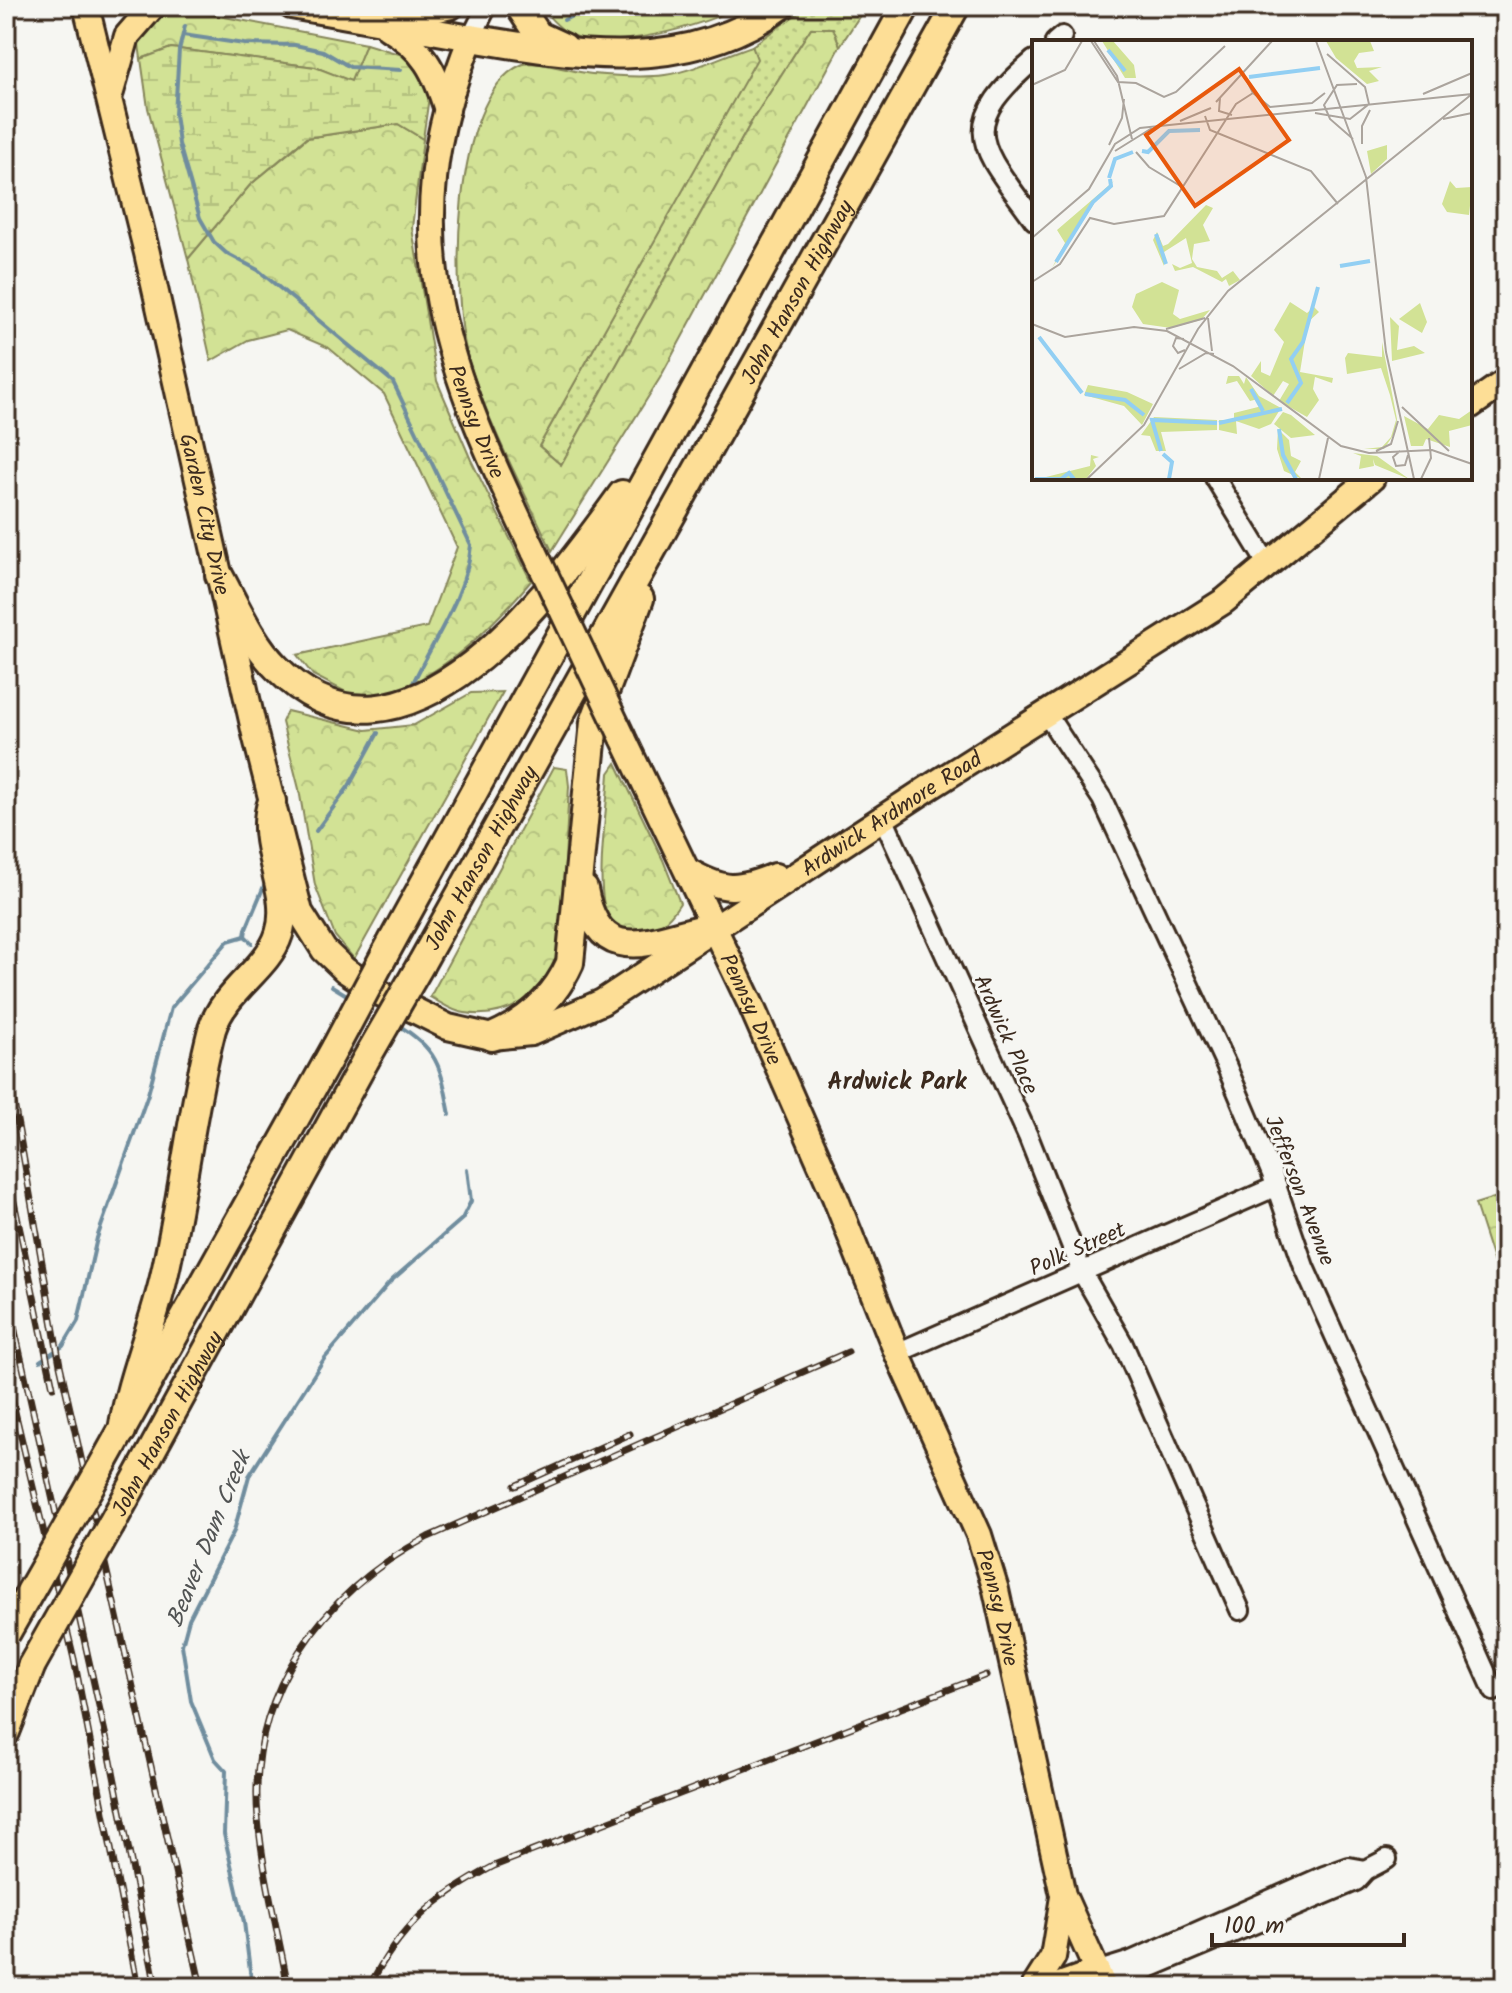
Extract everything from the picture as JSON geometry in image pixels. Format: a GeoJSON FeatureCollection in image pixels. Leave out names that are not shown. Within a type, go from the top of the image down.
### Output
{"type":"FeatureCollection","features":[{"type":"Feature","properties":{"kind":"highway"},"geometry":{"type":"LineString","coordinates":[[519,6],[538,35],[590,55]]}},
{"type":"Feature","properties":{"kind":"highway"},"geometry":{"type":"LineString","coordinates":[[471,38],[590,55],[647,55],[691,47],[747,26],[781,6]]}},
{"type":"Feature","properties":{"kind":"highway","name":"John Hanson Highway"},"geometry":{"type":"LineString","coordinates":[[6,1634],[336,1046],[906,6]]}},
{"type":"Feature","properties":{"kind":"highway","name":"John Hanson Highway"},"geometry":{"type":"LineString","coordinates":[[6,1709],[956,6]]}},
{"type":"Feature","properties":{"kind":"highway"},"geometry":{"type":"LineString","coordinates":[[219,575],[263,652],[279,670],[310,692],[334,703],[357,707],[386,707],[419,698],[442,687],[482,658],[587,544],[715,354]]}},
{"type":"Feature","properties":{"kind":"highway"},"geometry":{"type":"LineString","coordinates":[[492,1037],[542,1006],[565,973],[572,950],[594,722],[613,666],[677,507]]}},
{"type":"Feature","properties":{"kind":"highway"},"geometry":{"type":"LineString","coordinates":[[122,1431],[128,1388],[150,1332],[165,1273],[212,1029],[227,999],[268,954],[279,934],[282,914],[265,820],[272,801]]}},
{"type":"Feature","properties":{"kind":"highway"},"geometry":{"type":"LineString","coordinates":[[581,870],[589,914],[595,923],[626,944],[653,944],[681,931],[715,926]]}},
{"type":"Feature","properties":{"kind":"highway"},"geometry":{"type":"LineString","coordinates":[[6,1732],[32,1665]]}},
{"type":"Feature","properties":{"kind":"main road","name":"Garden City Drive"},"geometry":{"type":"LineString","coordinates":[[86,6],[110,98],[255,734],[300,912],[334,961],[378,992]]}},
{"type":"Feature","properties":{"kind":"main road"},"geometry":{"type":"LineString","coordinates":[[110,98],[127,36],[153,6]]}},
{"type":"Feature","properties":{"kind":"main road"},"geometry":{"type":"LineString","coordinates":[[291,6],[471,38]]}},
{"type":"Feature","properties":{"kind":"main road"},"geometry":{"type":"LineString","coordinates":[[376,22],[427,14],[451,6]]}},
{"type":"Feature","properties":{"kind":"main road"},"geometry":{"type":"LineString","coordinates":[[376,22],[410,41],[428,59],[447,110]]}},
{"type":"Feature","properties":{"kind":"main road","name":"Pennsy Drive"},"geometry":{"type":"LineString","coordinates":[[471,38],[447,110],[432,208],[433,271],[442,322],[480,438],[715,926],[835,1197],[897,1353],[960,1488],[988,1559],[1063,1895],[1100,1979]]}},
{"type":"Feature","properties":{"kind":"main road"},"geometry":{"type":"LineString","coordinates":[[1472,405],[1506,381]]}},
{"type":"Feature","properties":{"kind":"main road","name":"Ardwick Ardmore Road"},"geometry":{"type":"LineString","coordinates":[[378,992],[448,1027],[492,1037],[531,1033],[573,1017],[689,947],[715,926],[1224,601],[1370,480]]}},
{"type":"Feature","properties":{"kind":"main road"},"geometry":{"type":"LineString","coordinates":[[688,871],[709,883],[731,889],[750,886],[824,856]]}},
{"type":"Feature","properties":{"kind":"main road"},"geometry":{"type":"LineString","coordinates":[[1034,1987],[1053,1957],[1063,1895]]}},
{"type":"Feature","properties":{"kind":"main road"},"geometry":{"type":"LineString","coordinates":[[1054,1987],[1100,1979]]}},
{"type":"Feature","properties":{"kind":"street"},"geometry":{"type":"LineString","coordinates":[[471,38],[487,6]]}},
{"type":"Feature","properties":{"kind":"street"},"geometry":{"type":"LineString","coordinates":[[1032,62],[995,95],[985,115],[983,134],[993,162],[1032,217]]}},
{"type":"Feature","properties":{"kind":"street"},"geometry":{"type":"LineString","coordinates":[[1216,480],[1268,565]]}},
{"type":"Feature","properties":{"kind":"street","name":"Jefferson Avenue"},"geometry":{"type":"LineString","coordinates":[[1047,715],[1118,831],[1226,1065],[1277,1186],[1304,1267],[1494,1691]]}},
{"type":"Feature","properties":{"kind":"street","name":"Ardwick Place"},"geometry":{"type":"LineString","coordinates":[[883,818],[1028,1136],[1082,1272],[1123,1344],[1240,1610]]}},
{"type":"Feature","properties":{"kind":"street","name":"Polk Street"},"geometry":{"type":"LineString","coordinates":[[897,1353],[1277,1186]]}},
{"type":"Feature","properties":{"kind":"street"},"geometry":{"type":"LineString","coordinates":[[1100,1979],[1131,1961],[1324,1876],[1349,1867],[1366,1870],[1387,1859]]}},
{"type":"Feature","properties":{"kind":"green space"},"geometry":{"type":"Polygon","coordinates":[[[540,6],[739,6],[681,28],[631,39],[608,40],[588,39],[568,33],[540,6]]]}},
{"type":"Feature","properties":{"kind":"green space"},"geometry":{"type":"Polygon","coordinates":[[[808,6],[866,6],[840,46],[833,28],[811,28],[753,119],[561,465],[539,446],[756,59],[752,46],[808,6]]]}},
{"type":"Feature","properties":{"kind":"green space"},"geometry":{"type":"Polygon","coordinates":[[[170,12],[198,12],[366,44],[352,82],[315,67],[171,48],[141,59],[138,37],[147,25],[170,12]]]}},
{"type":"Feature","properties":{"kind":"green space"},"geometry":{"type":"Polygon","coordinates":[[[811,28],[833,28],[840,46],[660,378],[552,551],[487,411],[469,362],[463,332],[459,293],[462,201],[469,156],[481,115],[498,84],[527,63],[592,74],[647,76],[687,70],[752,46],[757,59],[539,446],[561,465],[753,119],[811,28]]]}},
{"type":"Feature","properties":{"kind":"green space"},"geometry":{"type":"Polygon","coordinates":[[[366,44],[416,59],[430,90],[423,139],[398,124],[306,138],[250,185],[188,259],[148,108],[141,59],[171,48],[315,67],[351,81],[366,44]]]}},
{"type":"Feature","properties":{"kind":"green space"},"geometry":{"type":"Polygon","coordinates":[[[398,124],[423,139],[412,228],[437,381],[471,460],[531,581],[476,639],[435,670],[413,683],[363,701],[313,675],[297,655],[427,627],[457,547],[384,394],[329,348],[287,330],[248,340],[211,361],[188,259],[250,185],[307,138],[398,124]]]}},
{"type":"Feature","properties":{"kind":"green space"},"geometry":{"type":"Polygon","coordinates":[[[503,692],[354,959],[335,936],[315,885],[299,789],[282,722],[287,711],[366,730],[414,725],[471,693],[503,692]]]}},
{"type":"Feature","properties":{"kind":"green space"},"geometry":{"type":"Polygon","coordinates":[[[616,763],[663,860],[680,903],[661,924],[636,934],[621,930],[612,923],[603,895],[602,861],[609,773],[616,763]]]}},
{"type":"Feature","properties":{"kind":"green space"},"geometry":{"type":"Polygon","coordinates":[[[554,767],[567,769],[569,786],[560,955],[545,982],[510,1008],[481,1014],[456,1011],[430,997],[554,767]]]}},
{"type":"Feature","properties":{"kind":"green space"},"geometry":{"type":"Polygon","coordinates":[[[1506,1194],[1506,1300],[1475,1204],[1506,1194]]]}},
{"type":"Feature","properties":{"kind":"waterway"},"geometry":{"type":"LineString","coordinates":[[564,20],[592,6]]}},
{"type":"Feature","properties":{"kind":"waterway","name":"Beaver Dam Creek"},"geometry":{"type":"LineString","coordinates":[[185,26],[179,50],[175,114],[179,144],[200,218],[214,242],[226,253],[258,270],[393,382],[471,545],[456,599],[413,683]]}},
{"type":"Feature","properties":{"kind":"waterway"},"geometry":{"type":"LineString","coordinates":[[183,35],[244,44],[295,45],[323,51],[350,67],[401,70]]}},
{"type":"Feature","properties":{"kind":"waterway","name":"Beaver Dam Creek"},"geometry":{"type":"LineString","coordinates":[[316,831],[349,786],[378,733]]}},
{"type":"Feature","properties":{"kind":"waterway","name":"Beaver Dam Creek"},"geometry":{"type":"LineString","coordinates":[[252,943],[245,936],[246,929],[266,881]]}},
{"type":"Feature","properties":{"kind":"waterway"},"geometry":{"type":"LineString","coordinates":[[40,1361],[63,1346],[78,1321],[97,1238],[148,1094],[171,1008],[228,941],[245,936]]}},
{"type":"Feature","properties":{"kind":"waterway","name":"Beaver Dam Creek"},"geometry":{"type":"LineString","coordinates":[[332,986],[350,997]]}},
{"type":"Feature","properties":{"kind":"waterway","name":"Beaver Dam Creek"},"geometry":{"type":"LineString","coordinates":[[396,1024],[421,1042],[436,1061],[450,1115]]}},
{"type":"Feature","properties":{"kind":"waterway","name":"Beaver Dam Creek"},"geometry":{"type":"LineString","coordinates":[[252,1987],[244,1922],[224,1834],[226,1771],[215,1759],[191,1701],[182,1645],[189,1619],[234,1531],[249,1476],[324,1359],[391,1281],[462,1219],[471,1201],[467,1169]]}},
{"type":"Feature","properties":{"kind":"railway"},"geometry":{"type":"LineString","coordinates":[[6,1058],[60,1365],[201,1987]]}},
{"type":"Feature","properties":{"kind":"railway"},"geometry":{"type":"LineString","coordinates":[[6,1164],[53,1387]]}},
{"type":"Feature","properties":{"kind":"railway"},"geometry":{"type":"LineString","coordinates":[[6,1291],[108,1746],[156,1987]]}},
{"type":"Feature","properties":{"kind":"railway"},"geometry":{"type":"LineString","coordinates":[[288,1987],[260,1839],[258,1773],[265,1730],[279,1689],[299,1652],[325,1617],[355,1587],[390,1560],[428,1537],[848,1352]]}},
{"type":"Feature","properties":{"kind":"railway"},"geometry":{"type":"LineString","coordinates":[[6,1374],[74,1659],[138,1987]]}},
{"type":"Feature","properties":{"kind":"railway"},"geometry":{"type":"LineString","coordinates":[[515,1486],[630,1434]]}},
{"type":"Feature","properties":{"kind":"railway"},"geometry":{"type":"LineString","coordinates":[[369,1987],[406,1930],[436,1902],[494,1866],[986,1675]]}},
{"type":"Feature","properties":{"kind":"district","name":"Ardwick Park"},"geometry":{"type":"Point","coordinates":[897,1081]}}]}
